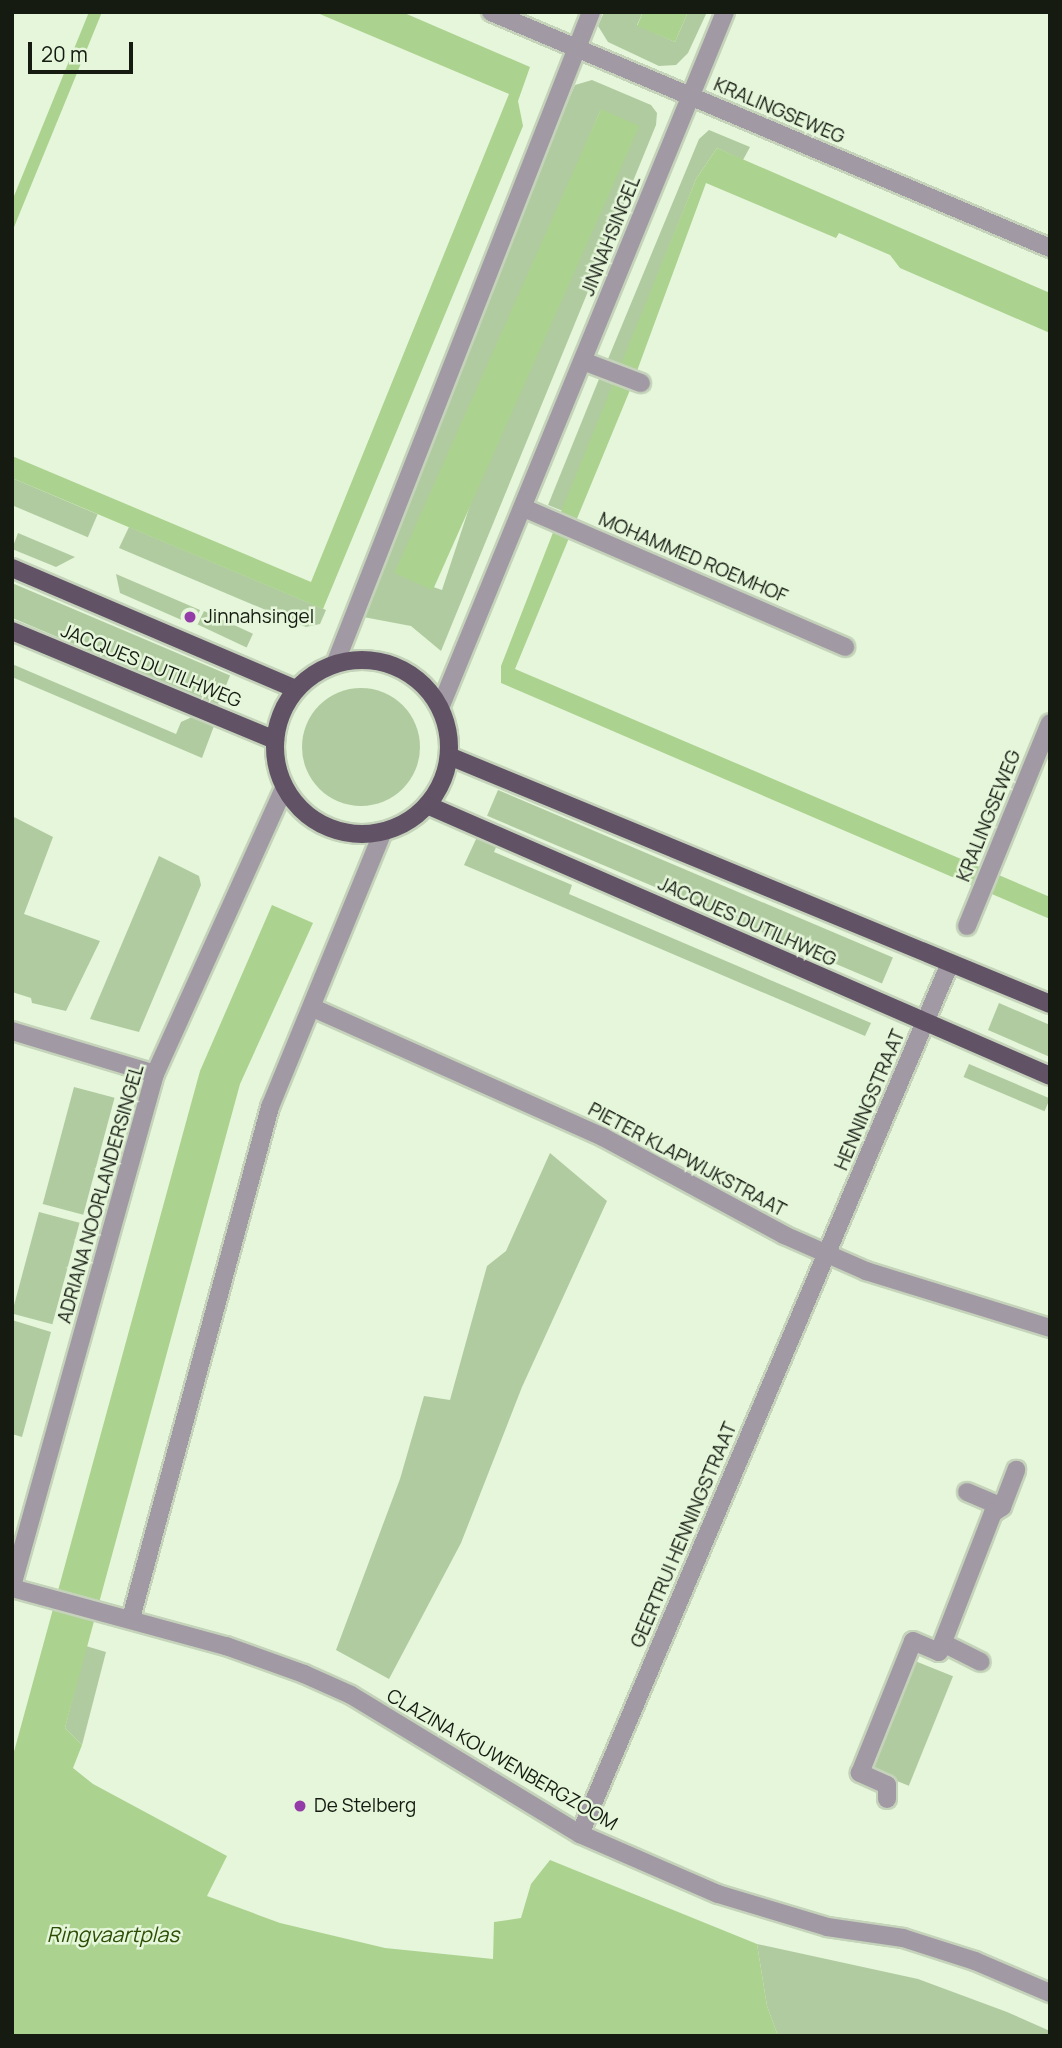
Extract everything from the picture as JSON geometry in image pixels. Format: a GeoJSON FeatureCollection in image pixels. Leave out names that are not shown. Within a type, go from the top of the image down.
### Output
{"type":"FeatureCollection","features":[{"type":"Feature","properties":{"kind":"main road","name":"JACQUES DUTILHWEG"},"geometry":{"type":"LineString","coordinates":[[12,568],[296,690]]}},
{"type":"Feature","properties":{"kind":"main road","name":"JACQUES DUTILHWEG"},"geometry":{"type":"LineString","coordinates":[[12,631],[275,740]]}},
{"type":"Feature","properties":{"kind":"main road"},"geometry":{"type":"LineString","coordinates":[[366,660],[396,667],[421,684],[440,708],[449,755],[442,782],[427,805],[407,822],[383,832],[360,835],[327,826],[298,807],[284,788],[275,740],[281,713],[296,690],[335,664],[366,660]]}},
{"type":"Feature","properties":{"kind":"main road","name":"JACQUES DUTILHWEG"},"geometry":{"type":"LineString","coordinates":[[449,755],[1050,1004]]}},
{"type":"Feature","properties":{"kind":"main road","name":"JACQUES DUTILHWEG"},"geometry":{"type":"LineString","coordinates":[[427,805],[1050,1076]]}},
{"type":"Feature","properties":{"kind":"street","name":"KRALINGSEWEG"},"geometry":{"type":"LineString","coordinates":[[491,12],[1050,248]]}},
{"type":"Feature","properties":{"kind":"street"},"geometry":{"type":"LineString","coordinates":[[335,664],[591,12]]}},
{"type":"Feature","properties":{"kind":"street","name":"JINNAHSINGEL"},"geometry":{"type":"LineString","coordinates":[[440,708],[725,12]]}},
{"type":"Feature","properties":{"kind":"street"},"geometry":{"type":"LineString","coordinates":[[583,361],[631,379]]}},
{"type":"Feature","properties":{"kind":"street","name":"MOHAMMED ROEMHOF"},"geometry":{"type":"LineString","coordinates":[[524,508],[845,647]]}},
{"type":"Feature","properties":{"kind":"street","name":"KRALINGSEWEG"},"geometry":{"type":"LineString","coordinates":[[967,926],[1050,723]]}},
{"type":"Feature","properties":{"kind":"street","name":"ADRIANA NOORLANDERSINGEL"},"geometry":{"type":"LineString","coordinates":[[12,1587],[155,1074],[284,788]]}},
{"type":"Feature","properties":{"kind":"street"},"geometry":{"type":"LineString","coordinates":[[131,1618],[270,1107],[313,1008],[383,832]]}},
{"type":"Feature","properties":{"kind":"street","name":"HENNINGSTRAAT"},"geometry":{"type":"LineString","coordinates":[[827,1253],[950,963]]}},
{"type":"Feature","properties":{"kind":"street","name":"PIETER KLAPWIJKSTRAAT"},"geometry":{"type":"LineString","coordinates":[[313,1008],[603,1137],[784,1235],[866,1271],[1050,1328]]}},
{"type":"Feature","properties":{"kind":"street"},"geometry":{"type":"LineString","coordinates":[[12,1031],[155,1074]]}},
{"type":"Feature","properties":{"kind":"street","name":"GEERTRUI HENNINGSTRAAT"},"geometry":{"type":"LineString","coordinates":[[580,1834],[827,1253]]}},
{"type":"Feature","properties":{"kind":"street"},"geometry":{"type":"LineString","coordinates":[[887,1799],[887,1784],[860,1773],[904,1654],[913,1642],[939,1652],[993,1513],[1002,1507],[1016,1470]]}},
{"type":"Feature","properties":{"kind":"street"},"geometry":{"type":"LineString","coordinates":[[967,1492],[1002,1507]]}},
{"type":"Feature","properties":{"kind":"street","name":"CLAZINA KOUWENBERGZOOM"},"geometry":{"type":"LineString","coordinates":[[12,1587],[226,1646],[351,1695],[580,1834],[718,1894],[827,1927],[903,1938],[975,1961],[1050,1993]]}},
{"type":"Feature","properties":{"kind":"street"},"geometry":{"type":"LineString","coordinates":[[943,1643],[981,1662]]}},
{"type":"Feature","properties":{"kind":"shaded area"},"geometry":{"type":"Polygon","coordinates":[[[604,12],[643,12],[637,25],[675,42],[688,12],[707,12],[688,53],[676,65],[659,66],[608,42],[598,26],[604,12]]]}},
{"type":"Feature","properties":{"kind":"shaded area"},"geometry":{"type":"Polygon","coordinates":[[[592,80],[651,105],[657,113],[656,125],[441,651],[411,626],[358,616],[575,85],[592,80]],[[601,109],[404,576],[442,590],[601,109]]]}},
{"type":"Feature","properties":{"kind":"shaded area"},"geometry":{"type":"Polygon","coordinates":[[[709,130],[750,147],[743,160],[717,148],[696,179],[622,365],[608,359],[699,139],[709,130]]]}},
{"type":"Feature","properties":{"kind":"shaded area"},"geometry":{"type":"Polygon","coordinates":[[[599,379],[614,385],[563,511],[548,505],[599,379]]]}},
{"type":"Feature","properties":{"kind":"shaded area"},"geometry":{"type":"Polygon","coordinates":[[[12,478],[98,514],[88,537],[12,505],[12,478]]]}},
{"type":"Feature","properties":{"kind":"shaded area"},"geometry":{"type":"Polygon","coordinates":[[[129,527],[326,610],[320,624],[306,627],[119,548],[129,527]]]}},
{"type":"Feature","properties":{"kind":"shaded area"},"geometry":{"type":"Polygon","coordinates":[[[18,533],[75,557],[56,567],[12,549],[18,533]]]}},
{"type":"Feature","properties":{"kind":"shaded area"},"geometry":{"type":"Polygon","coordinates":[[[116,574],[200,610],[193,625],[120,593],[116,574]]]}},
{"type":"Feature","properties":{"kind":"shaded area"},"geometry":{"type":"Polygon","coordinates":[[[12,583],[230,676],[218,705],[12,618],[12,583]]]}},
{"type":"Feature","properties":{"kind":"shaded area"},"geometry":{"type":"Polygon","coordinates":[[[204,611],[253,634],[247,647],[198,625],[204,611]]]}},
{"type":"Feature","properties":{"kind":"shaded area"},"geometry":{"type":"Polygon","coordinates":[[[12,664],[176,734],[181,722],[192,717],[214,726],[202,758],[12,677],[12,664]]]}},
{"type":"Feature","properties":{"kind":"shaded area"},"geometry":{"type":"Polygon","coordinates":[[[361,688],[384,692],[403,705],[416,724],[420,747],[416,770],[403,789],[384,802],[361,806],[338,802],[319,789],[306,770],[302,747],[306,724],[319,705],[338,692],[361,688]]]}},
{"type":"Feature","properties":{"kind":"shaded area"},"geometry":{"type":"Polygon","coordinates":[[[498,790],[893,958],[882,983],[487,816],[498,790]]]}},
{"type":"Feature","properties":{"kind":"shaded area"},"geometry":{"type":"Polygon","coordinates":[[[12,816],[53,837],[24,914],[100,941],[66,1011],[32,1003],[31,998],[12,992],[12,816]]]}},
{"type":"Feature","properties":{"kind":"shaded area"},"geometry":{"type":"Polygon","coordinates":[[[477,837],[497,845],[494,852],[572,885],[569,894],[871,1023],[865,1036],[464,865],[477,837]]]}},
{"type":"Feature","properties":{"kind":"shaded area"},"geometry":{"type":"Polygon","coordinates":[[[159,856],[199,876],[201,885],[139,1032],[90,1019],[159,856]]]}},
{"type":"Feature","properties":{"kind":"shaded area"},"geometry":{"type":"Polygon","coordinates":[[[999,1003],[1050,1025],[1050,1057],[988,1030],[999,1003]]]}},
{"type":"Feature","properties":{"kind":"shaded area"},"geometry":{"type":"Polygon","coordinates":[[[969,1064],[1050,1098],[1045,1111],[964,1077],[969,1064]]]}},
{"type":"Feature","properties":{"kind":"shaded area"},"geometry":{"type":"Polygon","coordinates":[[[74,1087],[115,1098],[83,1215],[43,1204],[74,1087]]]}},
{"type":"Feature","properties":{"kind":"shaded area"},"geometry":{"type":"Polygon","coordinates":[[[550,1153],[607,1201],[522,1387],[461,1543],[389,1679],[336,1650],[400,1479],[424,1396],[450,1400],[487,1266],[506,1251],[550,1153]]]}},
{"type":"Feature","properties":{"kind":"shaded area"},"geometry":{"type":"Polygon","coordinates":[[[39,1212],[80,1223],[52,1324],[12,1313],[39,1212]]]}},
{"type":"Feature","properties":{"kind":"shaded area"},"geometry":{"type":"Polygon","coordinates":[[[12,1320],[51,1332],[22,1437],[12,1434],[12,1320]]]}},
{"type":"Feature","properties":{"kind":"shaded area"},"geometry":{"type":"Polygon","coordinates":[[[86,1646],[106,1652],[82,1745],[65,1728],[86,1646]]]}},
{"type":"Feature","properties":{"kind":"shaded area"},"geometry":{"type":"Polygon","coordinates":[[[915,1661],[953,1676],[909,1786],[871,1770],[915,1661]]]}},
{"type":"Feature","properties":{"kind":"shaded area"},"geometry":{"type":"Polygon","coordinates":[[[757,1944],[918,1979],[1007,2012],[1050,2031],[1050,2036],[778,2036],[767,2006],[757,1944]]]}},
{"type":"Feature","properties":{"kind":"water"},"geometry":{"type":"Polygon","coordinates":[[[89,12],[102,12],[12,232],[12,201],[89,12]]]}},
{"type":"Feature","properties":{"kind":"water"},"geometry":{"type":"Polygon","coordinates":[[[315,12],[402,12],[530,67],[518,101],[523,126],[323,609],[12,478],[12,456],[311,582],[509,94],[315,12]]]}},
{"type":"Feature","properties":{"kind":"water"},"geometry":{"type":"Polygon","coordinates":[[[643,12],[688,12],[675,42],[637,26],[643,12]]]}},
{"type":"Feature","properties":{"kind":"water"},"geometry":{"type":"Polygon","coordinates":[[[601,109],[639,126],[433,590],[394,573],[601,109]]]}},
{"type":"Feature","properties":{"kind":"water"},"geometry":{"type":"Polygon","coordinates":[[[717,148],[1050,293],[1050,333],[900,268],[890,255],[839,233],[836,238],[706,183],[630,390],[515,669],[1050,897],[1050,919],[501,683],[501,666],[561,512],[696,179],[717,148]]]}},
{"type":"Feature","properties":{"kind":"water","name":"Ringvaartplas"},"geometry":{"type":"Polygon","coordinates":[[[272,905],[313,923],[240,1084],[65,1728],[82,1745],[73,1768],[93,1784],[227,1856],[207,1896],[280,1923],[385,1948],[493,1959],[494,1922],[521,1918],[531,1884],[550,1860],[757,1944],[767,2006],[778,2036],[12,2036],[12,1759],[200,1071],[272,905]]]}},
{"type":"Feature","properties":{"kind":"place","name":"Jinnahsingel"},"geometry":{"type":"Point","coordinates":[190,617]}},
{"type":"Feature","properties":{"kind":"place","name":"De Stelberg"},"geometry":{"type":"Point","coordinates":[300,1806]}}]}
